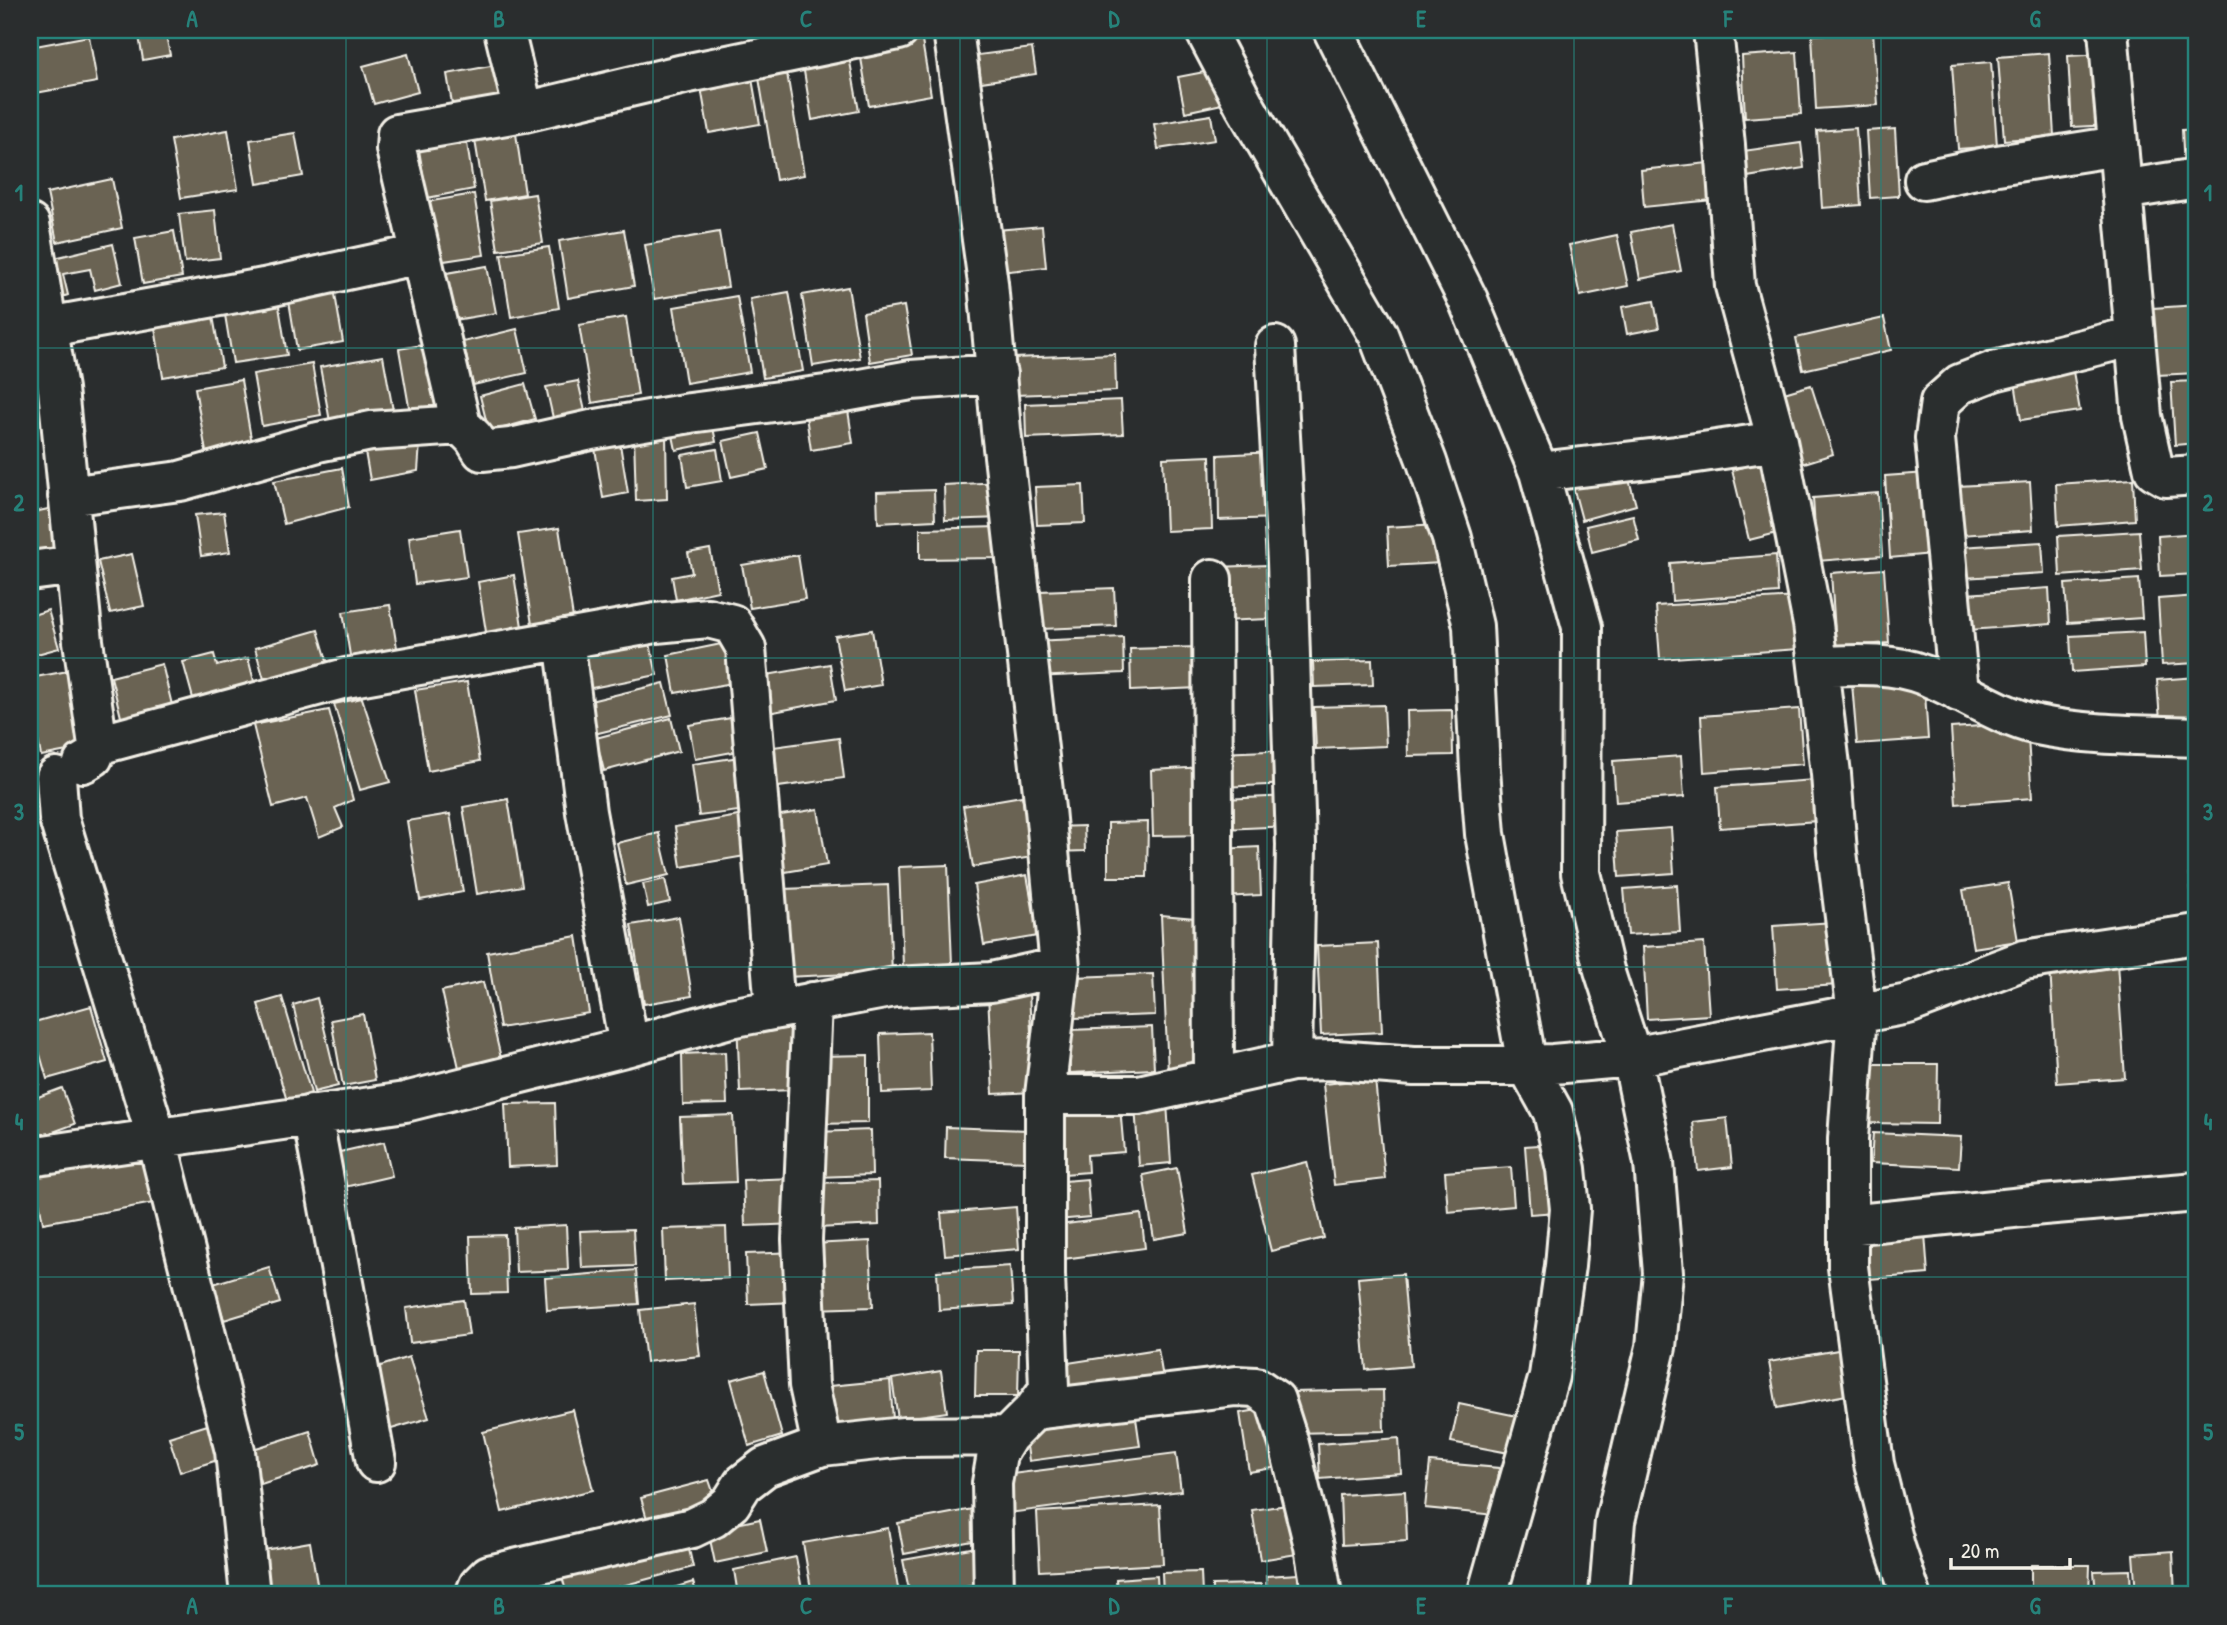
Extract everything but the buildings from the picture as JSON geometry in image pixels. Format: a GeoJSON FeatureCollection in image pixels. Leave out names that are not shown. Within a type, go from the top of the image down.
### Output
{"type":"FeatureCollection","features":[{"type":"Feature","properties":{"kind":"street"},"geometry":{"type":"LineString","coordinates":[[504,30],[524,112]]}},
{"type":"Feature","properties":{"kind":"street"},"geometry":{"type":"LineString","coordinates":[[899,30],[769,43],[524,112],[397,134],[396,149],[461,425],[482,451],[511,448],[616,426],[911,380],[997,374]]}},
{"type":"Feature","properties":{"kind":"street"},"geometry":{"type":"LineString","coordinates":[[953,30],[988,283],[1060,967],[1045,1096],[1045,1274],[1049,1389],[997,1454],[992,1483],[994,1595]]}},
{"type":"Feature","properties":{"kind":"street"},"geometry":{"type":"LineString","coordinates":[[1206,30],[1245,106],[1378,334],[1452,538],[1473,626],[1479,770],[1485,834],[1566,1169],[1570,1209],[1549,1376],[1487,1595]]}},
{"type":"Feature","properties":{"kind":"street"},"geometry":{"type":"LineString","coordinates":[[1333,30],[1468,300],[1539,472],[1582,627],[1581,873],[1604,970],[1619,1058],[1654,1163],[1663,1273],[1656,1347],[1615,1521],[1609,1595]]}},
{"type":"Feature","properties":{"kind":"street"},"geometry":{"type":"LineString","coordinates":[[1713,30],[1726,145],[1735,286],[1777,441],[1813,624],[1857,1014],[1848,1139],[1848,1267],[1874,1464],[1895,1547],[1911,1595]]}},
{"type":"Feature","properties":{"kind":"street"},"geometry":{"type":"LineString","coordinates":[[2108,30],[2142,416],[2154,470],[2166,477],[2197,475]]}},
{"type":"Feature","properties":{"kind":"street"},"geometry":{"type":"LineString","coordinates":[[1924,180],[1991,166],[2118,146]]}},
{"type":"Feature","properties":{"kind":"street"},"geometry":{"type":"LineString","coordinates":[[2122,190],[2197,178]]}},
{"type":"Feature","properties":{"kind":"street"},"geometry":{"type":"LineString","coordinates":[[30,224],[58,388],[83,641],[98,745],[93,758],[43,780],[59,819],[157,1139],[235,1451],[250,1595]]}},
{"type":"Feature","properties":{"kind":"street"},"geometry":{"type":"LineString","coordinates":[[48,327],[264,288],[420,254]]}},
{"type":"Feature","properties":{"kind":"street"},"geometry":{"type":"LineString","coordinates":[[1959,692],[1935,438],[1940,402],[1960,384],[1994,371],[2135,336]]}},
{"type":"Feature","properties":{"kind":"street"},"geometry":{"type":"LineString","coordinates":[[1275,346],[1287,562],[1296,845],[1292,1061]]}},
{"type":"Feature","properties":{"kind":"street"},"geometry":{"type":"LineString","coordinates":[[68,496],[180,481],[371,430],[461,425]]}},
{"type":"Feature","properties":{"kind":"street"},"geometry":{"type":"LineString","coordinates":[[1539,472],[1777,441]]}},
{"type":"Feature","properties":{"kind":"street"},"geometry":{"type":"LineString","coordinates":[[30,571],[75,565]]}},
{"type":"Feature","properties":{"kind":"street"},"geometry":{"type":"LineString","coordinates":[[1212,579],[1213,1078]]}},
{"type":"Feature","properties":{"kind":"street"},"geometry":{"type":"LineString","coordinates":[[98,745],[346,678],[656,623],[708,618],[732,624],[746,648],[775,1009]]}},
{"type":"Feature","properties":{"kind":"street"},"geometry":{"type":"LineString","coordinates":[[564,639],[586,812],[629,1046]]}},
{"type":"Feature","properties":{"kind":"street"},"geometry":{"type":"LineString","coordinates":[[1818,666],[1884,665],[1923,675],[2003,714],[2037,725],[2101,733],[2197,737]]}},
{"type":"Feature","properties":{"kind":"street"},"geometry":{"type":"LineString","coordinates":[[1045,1096],[1139,1095],[1292,1061],[1336,1060],[1414,1066],[1540,1064],[1619,1058],[1908,1004],[2024,960],[2197,934]]}},
{"type":"Feature","properties":{"kind":"street"},"geometry":{"type":"LineString","coordinates":[[30,1157],[405,1101],[629,1046],[730,1017],[895,987],[990,982],[1060,967]]}},
{"type":"Feature","properties":{"kind":"street"},"geometry":{"type":"LineString","coordinates":[[812,1002],[802,1240],[809,1385],[822,1446]]}},
{"type":"Feature","properties":{"kind":"street"},"geometry":{"type":"LineString","coordinates":[[312,1115],[376,1462]]}},
{"type":"Feature","properties":{"kind":"street"},"geometry":{"type":"LineString","coordinates":[[1848,1225],[2197,1192]]}},
{"type":"Feature","properties":{"kind":"street"},"geometry":{"type":"LineString","coordinates":[[475,1595],[479,1585],[489,1576],[692,1528],[713,1518],[731,1503],[743,1484],[765,1467],[822,1446],[1021,1423],[1236,1386],[1256,1388],[1275,1400],[1286,1433],[1314,1546],[1322,1595]]}}]}
